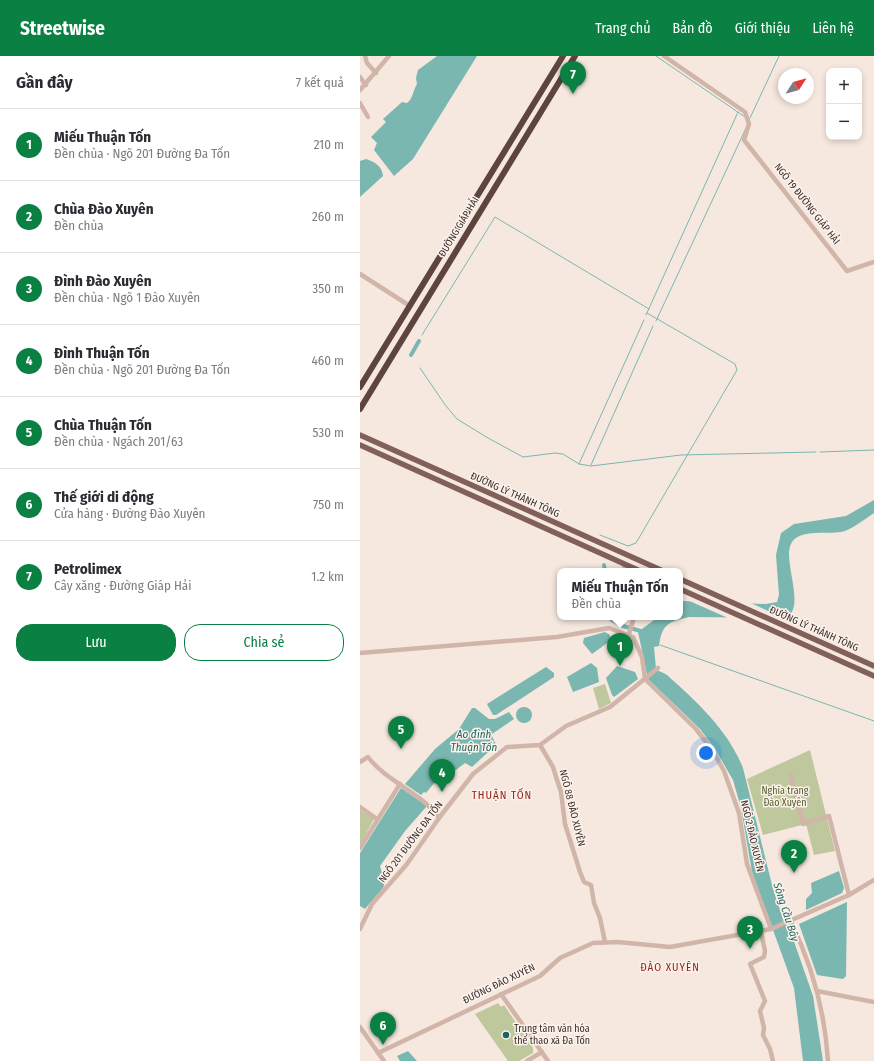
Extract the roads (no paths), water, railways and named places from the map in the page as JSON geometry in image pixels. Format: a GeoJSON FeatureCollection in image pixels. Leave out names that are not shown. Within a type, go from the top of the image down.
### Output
{"type":"FeatureCollection","features":[{"type":"Feature","properties":{"kind":"highway","name":"ĐƯỜNG GIÁP HẢI"},"geometry":{"type":"LineString","coordinates":[[360,387],[563,56]]}},
{"type":"Feature","properties":{"kind":"highway","name":"ĐƯỜNG GIÁP HẢI"},"geometry":{"type":"LineString","coordinates":[[360,409],[575,56]]}},
{"type":"Feature","properties":{"kind":"highway"},"geometry":{"type":"LineString","coordinates":[[417,296],[426,302]]}},
{"type":"Feature","properties":{"kind":"main road","name":"ĐƯỜNG LÝ THÁNH TÔNG"},"geometry":{"type":"LineString","coordinates":[[360,435],[656,568]]}},
{"type":"Feature","properties":{"kind":"main road","name":"ĐƯỜNG LÝ THÁNH TÔNG"},"geometry":{"type":"LineString","coordinates":[[360,446],[633,568]]}},
{"type":"Feature","properties":{"kind":"main road"},"geometry":{"type":"LineString","coordinates":[[614,560],[618,551]]}},
{"type":"Feature","properties":{"kind":"main road","name":"ĐƯỜNG LÝ THÁNH TÔNG"},"geometry":{"type":"LineString","coordinates":[[683,580],[874,666]]}},
{"type":"Feature","properties":{"kind":"main road","name":"ĐƯỜNG LÝ THÁNH TÔNG"},"geometry":{"type":"LineString","coordinates":[[683,590],[874,676]]}},
{"type":"Feature","properties":{"kind":"main road"},"geometry":{"type":"LineString","coordinates":[[844,663],[848,654]]}},
{"type":"Feature","properties":{"kind":"street"},"geometry":{"type":"LineString","coordinates":[[365,56],[370,66],[376,73]]}},
{"type":"Feature","properties":{"kind":"street"},"geometry":{"type":"LineString","coordinates":[[360,90],[366,85],[389,56]]}},
{"type":"Feature","properties":{"kind":"street","name":"NGÕ 19 ĐƯỜNG GIÁP HẢI"},"geometry":{"type":"LineString","coordinates":[[664,56],[745,112],[749,124],[744,140],[847,271],[874,262]]}},
{"type":"Feature","properties":{"kind":"street"},"geometry":{"type":"LineString","coordinates":[[360,77],[366,85]]}},
{"type":"Feature","properties":{"kind":"street"},"geometry":{"type":"LineString","coordinates":[[360,103],[368,117]]}},
{"type":"Feature","properties":{"kind":"street"},"geometry":{"type":"LineString","coordinates":[[360,274],[410,306]]}},
{"type":"Feature","properties":{"kind":"street"},"geometry":{"type":"LineString","coordinates":[[624,564],[625,568]]}},
{"type":"Feature","properties":{"kind":"street"},"geometry":{"type":"LineString","coordinates":[[630,633],[633,620]]}},
{"type":"Feature","properties":{"kind":"street"},"geometry":{"type":"LineString","coordinates":[[360,653],[557,638],[609,628],[630,633],[633,637],[639,649],[646,678]]}},
{"type":"Feature","properties":{"kind":"street"},"geometry":{"type":"LineString","coordinates":[[540,745],[566,726],[610,707],[658,668]]}},
{"type":"Feature","properties":{"kind":"street","name":"NGÕ 2 ĐÀO XUYÊN"},"geometry":{"type":"LineString","coordinates":[[646,678],[696,729],[713,751],[724,771],[739,813],[747,864],[771,929]]}},
{"type":"Feature","properties":{"kind":"street","name":"NGÕ 201 ĐƯỜNG ĐA TỐN"},"geometry":{"type":"LineString","coordinates":[[360,928],[372,904],[407,864],[439,818],[473,774],[507,747],[540,745]]}},
{"type":"Feature","properties":{"kind":"street","name":"NGÕ 88 ĐÀO XUYÊN"},"geometry":{"type":"LineString","coordinates":[[540,745],[557,780],[570,840],[584,882],[591,885],[594,903],[600,918],[605,942]]}},
{"type":"Feature","properties":{"kind":"street"},"geometry":{"type":"LineString","coordinates":[[360,762],[368,757],[379,769],[431,806],[439,818]]}},
{"type":"Feature","properties":{"kind":"street"},"geometry":{"type":"LineString","coordinates":[[791,776],[803,824],[829,816],[849,895]]}},
{"type":"Feature","properties":{"kind":"street"},"geometry":{"type":"LineString","coordinates":[[360,848],[400,784]]}},
{"type":"Feature","properties":{"kind":"street"},"geometry":{"type":"LineString","coordinates":[[360,807],[377,819]]}},
{"type":"Feature","properties":{"kind":"street"},"geometry":{"type":"LineString","coordinates":[[828,1061],[817,991],[802,947],[790,922],[849,895],[874,880]]}},
{"type":"Feature","properties":{"kind":"street","name":"ĐƯỜNG ĐÀO XUYÊN"},"geometry":{"type":"LineString","coordinates":[[378,1053],[540,976],[560,958],[590,944],[605,942],[670,947],[761,932],[790,922]]}},
{"type":"Feature","properties":{"kind":"street"},"geometry":{"type":"LineString","coordinates":[[761,932],[765,951],[764,957],[750,964],[765,1001],[760,1012],[764,1028],[763,1035],[774,1061]]}},
{"type":"Feature","properties":{"kind":"street"},"geometry":{"type":"LineString","coordinates":[[817,991],[874,1002]]}},
{"type":"Feature","properties":{"kind":"street"},"geometry":{"type":"LineString","coordinates":[[501,994],[548,1061]]}},
{"type":"Feature","properties":{"kind":"street"},"geometry":{"type":"LineString","coordinates":[[360,1027],[384,1061]]}},
{"type":"Feature","properties":{"kind":"street"},"geometry":{"type":"LineString","coordinates":[[527,1061],[542,1052]]}},
{"type":"Feature","properties":{"kind":"water"},"geometry":{"type":"Polygon","coordinates":[[[437,56],[477,56],[413,159],[394,176],[374,150],[377,143],[371,137],[386,122],[383,119],[402,102],[407,103],[409,101],[417,84],[416,78],[418,70],[437,56]]]}},
{"type":"Feature","properties":{"kind":"water"},"geometry":{"type":"Polygon","coordinates":[[[366,159],[378,165],[383,176],[360,197],[360,161],[366,159]]]}},
{"type":"Feature","properties":{"kind":"water","name":"Sông Cầu Bây"},"geometry":{"type":"Polygon","coordinates":[[[874,500],[874,513],[848,530],[808,534],[795,539],[791,544],[789,562],[793,585],[794,606],[791,614],[784,618],[689,617],[683,619],[683,601],[766,604],[777,602],[779,595],[776,555],[781,533],[794,524],[846,516],[874,500]]]}},
{"type":"Feature","properties":{"kind":"water","name":"Sông Cầu Bây"},"geometry":{"type":"Polygon","coordinates":[[[654,620],[679,620],[667,625],[664,628],[659,646],[654,647],[656,669],[667,675],[711,717],[729,741],[743,768],[773,889],[784,922],[790,930],[813,996],[823,1061],[803,1061],[794,988],[752,872],[741,808],[733,780],[715,749],[700,729],[648,679],[638,632],[654,620]]]}},
{"type":"Feature","properties":{"kind":"water"},"geometry":{"type":"Polygon","coordinates":[[[605,632],[610,635],[610,641],[592,654],[583,643],[584,638],[605,632]]]}},
{"type":"Feature","properties":{"kind":"water"},"geometry":{"type":"Polygon","coordinates":[[[625,643],[629,643],[632,648],[629,653],[625,653],[622,650],[622,646],[625,643]]]}},
{"type":"Feature","properties":{"kind":"water"},"geometry":{"type":"Polygon","coordinates":[[[591,663],[597,668],[599,682],[573,692],[567,677],[591,663]]]}},
{"type":"Feature","properties":{"kind":"water"},"geometry":{"type":"Polygon","coordinates":[[[617,666],[635,672],[638,679],[614,697],[606,678],[617,666]]]}},
{"type":"Feature","properties":{"kind":"water"},"geometry":{"type":"Polygon","coordinates":[[[546,667],[554,673],[554,677],[496,715],[493,715],[487,704],[546,667]]]}},
{"type":"Feature","properties":{"kind":"water"},"geometry":{"type":"Polygon","coordinates":[[[524,707],[530,709],[532,715],[530,721],[524,723],[518,721],[516,715],[518,709],[524,707]]]}},
{"type":"Feature","properties":{"kind":"water","name":"Ao đình Thuận Tốn"},"geometry":{"type":"Polygon","coordinates":[[[472,708],[475,708],[489,719],[495,719],[509,712],[514,719],[492,734],[496,745],[472,767],[465,763],[448,776],[444,771],[426,793],[424,792],[421,795],[405,784],[435,749],[459,729],[472,708]]]}},
{"type":"Feature","properties":{"kind":"water"},"geometry":{"type":"Polygon","coordinates":[[[401,788],[427,806],[405,831],[380,866],[385,883],[383,888],[365,909],[360,906],[360,853],[401,788]]]}},
{"type":"Feature","properties":{"kind":"water"},"geometry":{"type":"Polygon","coordinates":[[[839,871],[844,888],[842,893],[806,910],[806,899],[812,893],[811,883],[839,871]]]}},
{"type":"Feature","properties":{"kind":"water"},"geometry":{"type":"Polygon","coordinates":[[[847,902],[846,976],[843,979],[817,975],[799,924],[847,902]]]}},
{"type":"Feature","properties":{"kind":"water"},"geometry":{"type":"Polygon","coordinates":[[[408,1051],[417,1061],[400,1061],[397,1056],[408,1051]]]}},
{"type":"Feature","properties":{"kind":"waterway"},"geometry":{"type":"LineString","coordinates":[[656,56],[745,117]]}},
{"type":"Feature","properties":{"kind":"waterway"},"geometry":{"type":"LineString","coordinates":[[750,118],[779,56]]}},
{"type":"Feature","properties":{"kind":"waterway"},"geometry":{"type":"LineString","coordinates":[[646,315],[738,112]]}},
{"type":"Feature","properties":{"kind":"waterway"},"geometry":{"type":"LineString","coordinates":[[656,321],[746,128]]}},
{"type":"Feature","properties":{"kind":"waterway"},"geometry":{"type":"LineString","coordinates":[[422,335],[495,217],[649,309]]}},
{"type":"Feature","properties":{"kind":"waterway"},"geometry":{"type":"LineString","coordinates":[[600,535],[628,546],[636,543],[737,370],[735,364],[647,313]]}},
{"type":"Feature","properties":{"kind":"waterway"},"geometry":{"type":"LineString","coordinates":[[579,464],[644,320]]}},
{"type":"Feature","properties":{"kind":"waterway"},"geometry":{"type":"LineString","coordinates":[[591,465],[653,326]]}},
{"type":"Feature","properties":{"kind":"waterway"},"geometry":{"type":"LineString","coordinates":[[411,355],[419,341]]}},
{"type":"Feature","properties":{"kind":"waterway"},"geometry":{"type":"LineString","coordinates":[[420,368],[446,406],[457,419],[523,457],[555,453],[563,454],[579,464],[591,466],[681,455],[816,452]]}},
{"type":"Feature","properties":{"kind":"waterway"},"geometry":{"type":"LineString","coordinates":[[820,452],[874,450]]}},
{"type":"Feature","properties":{"kind":"waterway"},"geometry":{"type":"LineString","coordinates":[[612,620],[623,626],[644,632]]}},
{"type":"Feature","properties":{"kind":"waterway"},"geometry":{"type":"LineString","coordinates":[[660,645],[874,721]]}},
{"type":"Feature","properties":{"kind":"place","name":"Petrolimex"},"geometry":{"type":"Point","coordinates":[573,94]}},
{"type":"Feature","properties":{"kind":"place","name":"Miếu Thuận Tốn"},"geometry":{"type":"Point","coordinates":[620,666]}},
{"type":"Feature","properties":{"kind":"place","name":"Chùa Thuận Tốn"},"geometry":{"type":"Point","coordinates":[401,749]}},
{"type":"Feature","properties":{"kind":"place","name":"Đình Thuận Tốn"},"geometry":{"type":"Point","coordinates":[442,792]}},
{"type":"Feature","properties":{"kind":"place","name":"Chùa Đào Xuyên"},"geometry":{"type":"Point","coordinates":[794,873]}},
{"type":"Feature","properties":{"kind":"place","name":"Đình Đào Xuyên"},"geometry":{"type":"Point","coordinates":[750,949]}},
{"type":"Feature","properties":{"kind":"place","name":"Trung tâm văn hóa thể thao xã Đa Tốn"},"geometry":{"type":"Point","coordinates":[506,1035]}},
{"type":"Feature","properties":{"kind":"place","name":"Thế giới di động"},"geometry":{"type":"Point","coordinates":[383,1045]}},
{"type":"Feature","properties":{"kind":"district","name":"THUẬN TỐN"},"geometry":{"type":"Point","coordinates":[502,795]}},
{"type":"Feature","properties":{"kind":"district","name":"ĐÀO XUYÊN"},"geometry":{"type":"Point","coordinates":[670,967]}},
{"type":"Feature","properties":{"kind":"park label","name":"Nghĩa trang Đào Xuyên"},"geometry":{"type":"Point","coordinates":[785,796]}}]}
